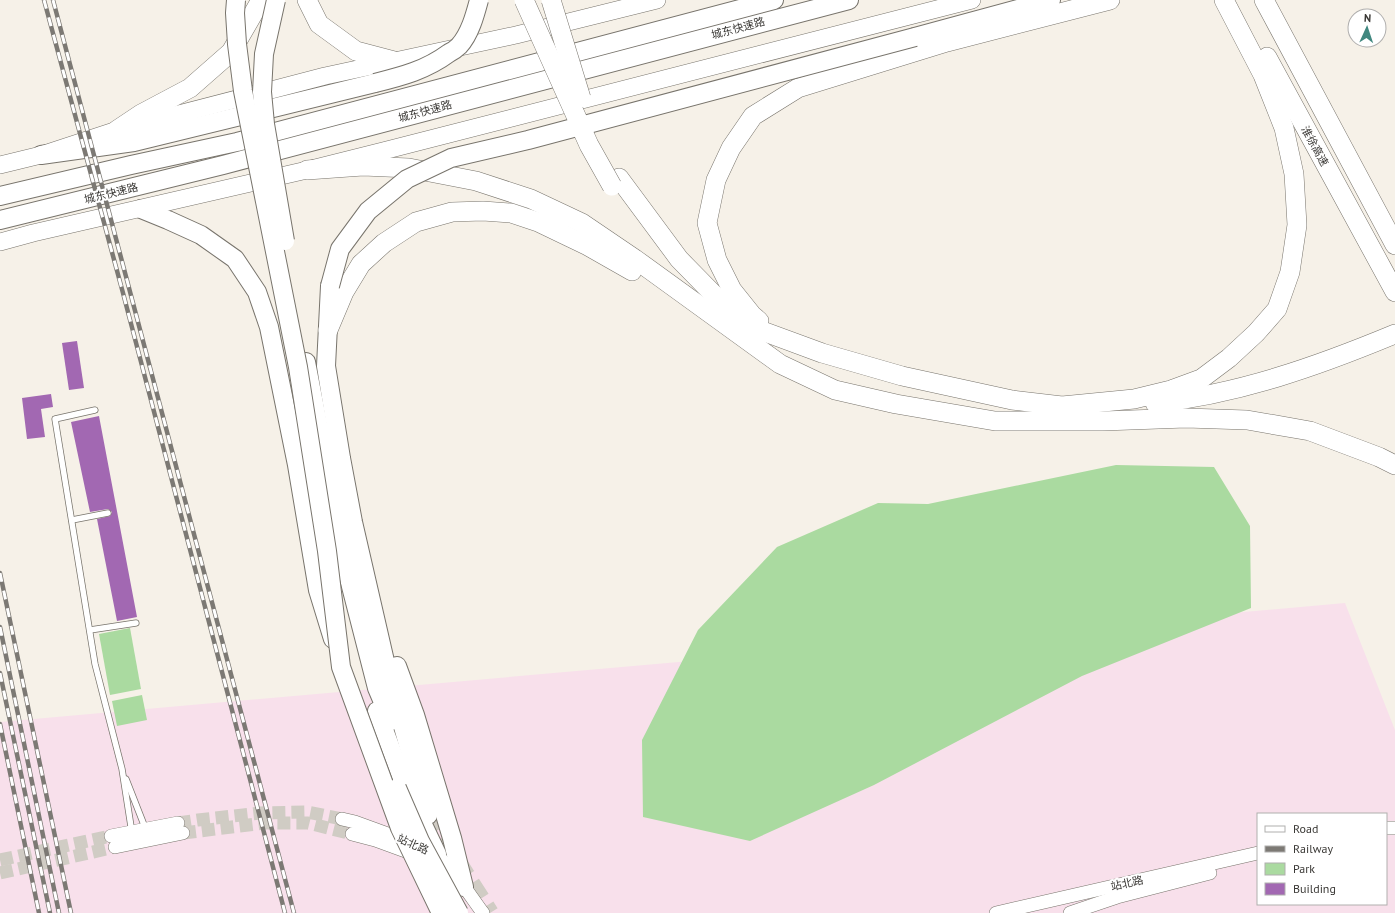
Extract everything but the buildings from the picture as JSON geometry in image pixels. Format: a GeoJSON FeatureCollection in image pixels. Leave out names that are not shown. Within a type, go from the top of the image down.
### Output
{"type":"FeatureCollection","features":[{"type":"Feature","properties":{"kind":"highway"},"geometry":{"type":"LineString","coordinates":[[236,0],[235,13],[237,44],[243,90],[298,367],[329,566],[341,667]]}},
{"type":"Feature","properties":{"kind":"highway"},"geometry":{"type":"LineString","coordinates":[[117,130],[141,114],[190,88],[231,52],[261,0]]}},
{"type":"Feature","properties":{"kind":"highway"},"geometry":{"type":"LineString","coordinates":[[276,0],[264,54],[262,92],[267,132],[306,362],[345,562],[377,688],[428,815],[387,670],[353,522],[326,366],[330,286],[340,249],[368,211],[407,179],[451,158],[550,135],[1051,0]]}},
{"type":"Feature","properties":{"kind":"highway"},"geometry":{"type":"LineString","coordinates":[[307,0],[319,24],[356,51],[394,60]]}},
{"type":"Feature","properties":{"kind":"highway"},"geometry":{"type":"LineString","coordinates":[[41,155],[134,142],[413,73],[438,61],[460,45],[472,21],[479,0]]}},
{"type":"Feature","properties":{"kind":"highway"},"geometry":{"type":"LineString","coordinates":[[524,0],[589,145],[616,182],[679,259],[727,308],[757,329],[822,353],[902,376],[1012,400],[1062,406],[1134,399],[1171,390],[1201,379],[1229,358],[1256,333],[1277,309],[1290,272],[1297,225],[1294,174],[1284,128],[1263,75],[1261,57],[1224,0]]}},
{"type":"Feature","properties":{"kind":"highway"},"geometry":{"type":"LineString","coordinates":[[536,0],[581,98],[616,182],[662,254],[725,324]]}},
{"type":"Feature","properties":{"kind":"highway"},"geometry":{"type":"LineString","coordinates":[[550,0],[581,98]]}},
{"type":"Feature","properties":{"kind":"highway","name":"城东快速路"},"geometry":{"type":"LineString","coordinates":[[0,196],[237,142],[774,0]]}},
{"type":"Feature","properties":{"kind":"highway","name":"城东快速路"},"geometry":{"type":"LineString","coordinates":[[0,220],[223,165],[848,0]]}},
{"type":"Feature","properties":{"kind":"highway"},"geometry":{"type":"LineString","coordinates":[[822,353],[772,331],[752,315],[732,290],[717,260],[708,223],[716,180],[731,148],[753,116],[798,88],[947,42],[1110,0]]}},
{"type":"Feature","properties":{"kind":"highway","name":"淮徐高速"},"geometry":{"type":"LineString","coordinates":[[1236,0],[1261,57],[1395,292]]}},
{"type":"Feature","properties":{"kind":"highway"},"geometry":{"type":"LineString","coordinates":[[1264,0],[1395,245]]}},
{"type":"Feature","properties":{"kind":"highway"},"geometry":{"type":"LineString","coordinates":[[1326,116],[1342,130],[1353,144],[1395,222]]}},
{"type":"Feature","properties":{"kind":"highway"},"geometry":{"type":"LineString","coordinates":[[307,170],[363,166],[409,168],[476,181],[531,199],[582,223],[780,364],[835,390],[896,404],[995,421],[1103,421],[1186,418],[1247,420],[1310,431],[1379,457],[1395,465]]}},
{"type":"Feature","properties":{"kind":"highway"},"geometry":{"type":"LineString","coordinates":[[141,208],[201,235],[235,259],[257,292],[269,327],[297,465],[318,590],[341,667],[400,828],[441,913]]}},
{"type":"Feature","properties":{"kind":"highway"},"geometry":{"type":"LineString","coordinates":[[328,330],[344,292],[361,264],[384,242],[416,222],[452,212],[483,211],[510,213],[538,222],[588,246],[649,280],[689,298]]}},
{"type":"Feature","properties":{"kind":"highway"},"geometry":{"type":"LineString","coordinates":[[1084,404],[1143,404],[1181,400],[1264,382],[1333,359],[1390,343]]}},
{"type":"Feature","properties":{"kind":"highway"},"geometry":{"type":"LineString","coordinates":[[1103,421],[1198,408],[1280,388],[1390,343]]}},
{"type":"Feature","properties":{"kind":"highway"},"geometry":{"type":"LineString","coordinates":[[353,522],[379,588],[398,668],[415,715],[452,838],[464,887]]}},
{"type":"Feature","properties":{"kind":"highway"},"geometry":{"type":"LineString","coordinates":[[343,547],[350,615],[369,687],[406,789],[436,854]]}},
{"type":"Feature","properties":{"kind":"highway"},"geometry":{"type":"LineString","coordinates":[[329,566],[354,671],[388,768],[420,841],[459,913]]}},
{"type":"Feature","properties":{"kind":"highway"},"geometry":{"type":"LineString","coordinates":[[400,828],[453,913]]}},
{"type":"Feature","properties":{"kind":"main road"},"geometry":{"type":"LineString","coordinates":[[0,165],[41,155],[117,130],[325,76],[516,35],[657,0]]}},
{"type":"Feature","properties":{"kind":"main road"},"geometry":{"type":"LineString","coordinates":[[0,242],[33,233],[307,170],[972,0]]}},
{"type":"Feature","properties":{"kind":"street","name":"站北路"},"geometry":{"type":"LineString","coordinates":[[342,819],[403,838],[436,854],[464,887],[483,913]]}},
{"type":"Feature","properties":{"kind":"street"},"geometry":{"type":"LineString","coordinates":[[113,841],[181,828]]}},
{"type":"Feature","properties":{"kind":"street","name":"站北路"},"geometry":{"type":"LineString","coordinates":[[352,834],[375,840],[424,859],[451,891],[466,913]]}},
{"type":"Feature","properties":{"kind":"street","name":"站北路"},"geometry":{"type":"LineString","coordinates":[[996,913],[1050,907],[1076,895],[1257,854]]}},
{"type":"Feature","properties":{"kind":"street","name":"站北路"},"geometry":{"type":"LineString","coordinates":[[1076,912],[1118,897],[1218,871],[1257,854]]}},
{"type":"Feature","properties":{"kind":"street"},"geometry":{"type":"LineString","coordinates":[[1076,895],[1076,912]]}},
{"type":"Feature","properties":{"kind":"lane"},"geometry":{"type":"LineString","coordinates":[[95,410],[55,419],[95,664],[122,769],[133,837]]}},
{"type":"Feature","properties":{"kind":"lane"},"geometry":{"type":"LineString","coordinates":[[72,520],[108,512]]}},
{"type":"Feature","properties":{"kind":"lane"},"geometry":{"type":"LineString","coordinates":[[90,630],[136,623]]}},
{"type":"Feature","properties":{"kind":"lane"},"geometry":{"type":"LineString","coordinates":[[122,769],[148,835]]}},
{"type":"Feature","properties":{"kind":"shaded area"},"geometry":{"type":"Polygon","coordinates":[[[1345,603],[1395,730],[1395,913],[0,913],[0,722],[1345,603]]]}},
{"type":"Feature","properties":{"kind":"green space"},"geometry":{"type":"Polygon","coordinates":[[[1116,465],[1214,467],[1250,526],[1251,608],[1082,676],[874,785],[750,841],[643,817],[642,740],[698,630],[777,547],[878,503],[928,504],[1116,465]]]}},
{"type":"Feature","properties":{"kind":"green space"},"geometry":{"type":"Polygon","coordinates":[[[130,628],[141,689],[110,695],[99,634],[130,628]]]}},
{"type":"Feature","properties":{"kind":"green space"},"geometry":{"type":"Polygon","coordinates":[[[142,695],[147,720],[117,726],[112,701],[142,695]]]}},
{"type":"Feature","properties":{"kind":"tunnel"},"geometry":{"type":"LineString","coordinates":[[178,823],[260,813],[307,812],[342,819]]}},
{"type":"Feature","properties":{"kind":"tunnel"},"geometry":{"type":"LineString","coordinates":[[428,815],[490,913]]}},
{"type":"Feature","properties":{"kind":"tunnel"},"geometry":{"type":"LineString","coordinates":[[183,833],[265,823],[308,823],[352,834]]}},
{"type":"Feature","properties":{"kind":"tunnel"},"geometry":{"type":"LineString","coordinates":[[0,860],[111,836]]}},
{"type":"Feature","properties":{"kind":"tunnel"},"geometry":{"type":"LineString","coordinates":[[0,873],[115,847]]}},
{"type":"Feature","properties":{"kind":"railway"},"geometry":{"type":"LineString","coordinates":[[44,0],[123,293],[285,913]]}},
{"type":"Feature","properties":{"kind":"railway"},"geometry":{"type":"LineString","coordinates":[[53,0],[294,913]]}},
{"type":"Feature","properties":{"kind":"railway"},"geometry":{"type":"LineString","coordinates":[[0,573],[71,913]]}},
{"type":"Feature","properties":{"kind":"railway"},"geometry":{"type":"LineString","coordinates":[[0,627],[59,913]]}},
{"type":"Feature","properties":{"kind":"railway"},"geometry":{"type":"LineString","coordinates":[[0,673],[50,913]]}},
{"type":"Feature","properties":{"kind":"railway"},"geometry":{"type":"LineString","coordinates":[[0,724],[39,913]]}}]}
